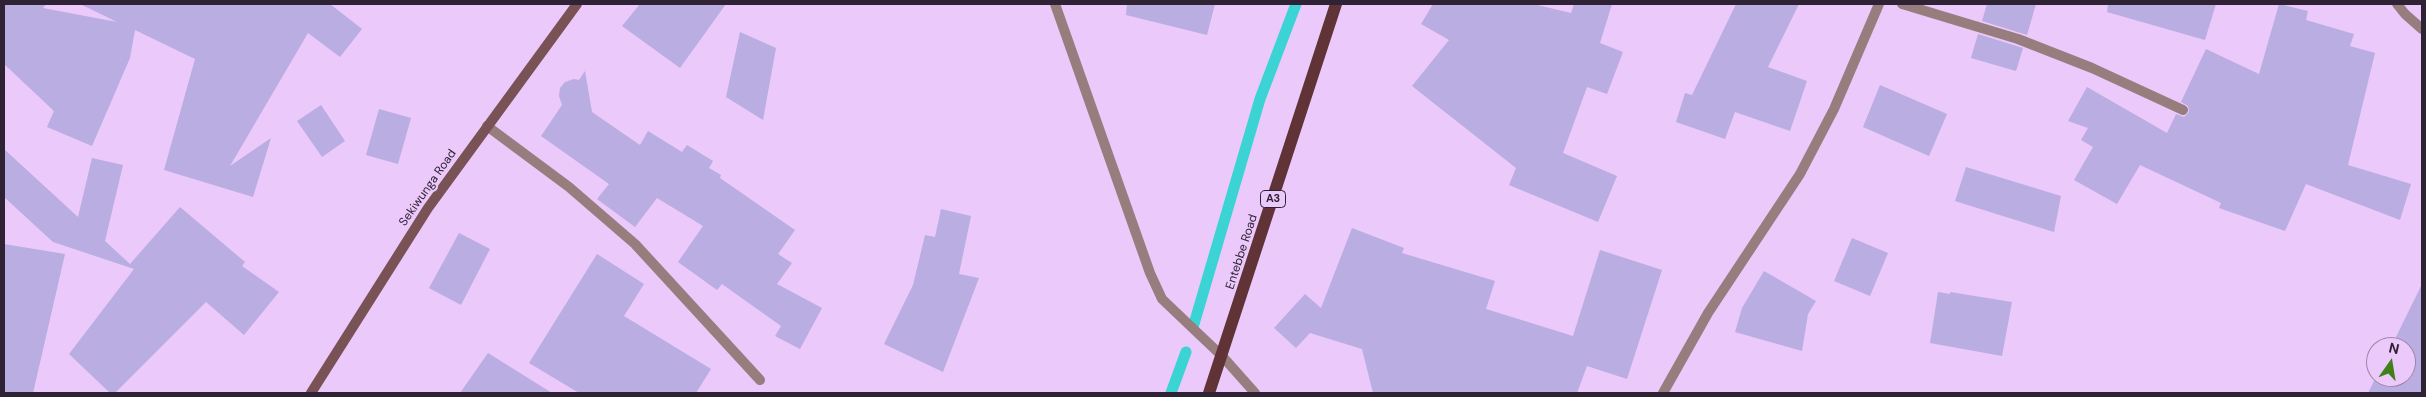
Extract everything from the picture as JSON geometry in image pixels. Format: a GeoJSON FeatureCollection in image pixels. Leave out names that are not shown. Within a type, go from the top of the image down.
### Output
{"type":"FeatureCollection","features":[{"type":"Feature","properties":{"kind":"main road","name":"Sekiwunga Road"},"geometry":{"type":"LineString","coordinates":[[311,393],[428,208],[577,4]]}},
{"type":"Feature","properties":{"kind":"main road","name":"Entebbe Road"},"geometry":{"type":"LineString","coordinates":[[1209,393],[1336,4]]}},
{"type":"Feature","properties":{"kind":"street"},"geometry":{"type":"LineString","coordinates":[[1055,4],[1150,273],[1162,299],[1222,357],[1255,393]]}},
{"type":"Feature","properties":{"kind":"street"},"geometry":{"type":"LineString","coordinates":[[1662,393],[1708,313],[1800,174],[1834,109],[1879,4]]}},
{"type":"Feature","properties":{"kind":"street"},"geometry":{"type":"LineString","coordinates":[[1902,4],[2018,39],[2092,68],[2183,110]]}},
{"type":"Feature","properties":{"kind":"street"},"geometry":{"type":"LineString","coordinates":[[2397,4],[2422,29]]}},
{"type":"Feature","properties":{"kind":"street"},"geometry":{"type":"LineString","coordinates":[[488,126],[569,187],[635,244],[760,380]]}},
{"type":"Feature","properties":{"kind":"building"},"geometry":{"type":"Polygon","coordinates":[[[4,4],[46,4],[43,8],[117,22],[80,4],[330,4],[362,29],[340,57],[308,33],[230,166],[271,138],[253,197],[164,170],[195,59],[135,30],[130,58],[92,146],[47,127],[54,111],[4,64],[4,4]]]}},
{"type":"Feature","properties":{"kind":"building"},"geometry":{"type":"Polygon","coordinates":[[[640,4],[726,4],[680,68],[622,26],[640,4]]]}},
{"type":"Feature","properties":{"kind":"building"},"geometry":{"type":"Polygon","coordinates":[[[1127,4],[1215,4],[1207,35],[1126,15],[1127,4]]]}},
{"type":"Feature","properties":{"kind":"building"},"geometry":{"type":"Polygon","coordinates":[[[1433,4],[1533,4],[1571,13],[1574,4],[1612,4],[1600,43],[1623,52],[1607,94],[1587,87],[1563,153],[1617,176],[1598,222],[1509,185],[1516,168],[1412,86],[1449,40],[1421,24],[1433,4]]]}},
{"type":"Feature","properties":{"kind":"building"},"geometry":{"type":"Polygon","coordinates":[[[1736,4],[1799,4],[1768,67],[1807,81],[1790,131],[1735,112],[1725,139],[1676,122],[1685,93],[1692,95],[1736,4]]]}},
{"type":"Feature","properties":{"kind":"building"},"geometry":{"type":"Polygon","coordinates":[[[1987,4],[2036,4],[2027,35],[1982,21],[1987,4]]]}},
{"type":"Feature","properties":{"kind":"building"},"geometry":{"type":"Polygon","coordinates":[[[2108,4],[2216,4],[2205,40],[2107,12],[2108,4]]]}},
{"type":"Feature","properties":{"kind":"building"},"geometry":{"type":"Polygon","coordinates":[[[2279,4],[2308,11],[2306,20],[2354,34],[2350,46],[2375,53],[2348,165],[2411,184],[2400,220],[2306,184],[2285,231],[2219,208],[2221,203],[2140,165],[2117,204],[2074,180],[2093,147],[2081,140],[2088,128],[2068,121],[2087,87],[2167,133],[2176,114],[2184,117],[2189,112],[2188,106],[2181,102],[2206,49],[2259,74],[2279,4]]]}},
{"type":"Feature","properties":{"kind":"building"},"geometry":{"type":"Polygon","coordinates":[[[740,32],[776,48],[763,120],[726,97],[740,32]]]}},
{"type":"Feature","properties":{"kind":"building"},"geometry":{"type":"Polygon","coordinates":[[[1978,34],[2023,48],[2016,71],[1971,58],[1978,34]]]}},
{"type":"Feature","properties":{"kind":"building"},"geometry":{"type":"Polygon","coordinates":[[[585,71],[592,112],[640,145],[648,131],[682,152],[687,145],[713,161],[709,168],[721,175],[720,178],[795,230],[778,254],[792,263],[777,284],[822,308],[800,349],[775,336],[781,326],[722,284],[717,290],[678,262],[703,226],[657,198],[635,227],[597,199],[609,184],[541,136],[562,105],[559,96],[560,88],[565,82],[574,79],[579,80],[585,71]]]}},
{"type":"Feature","properties":{"kind":"building"},"geometry":{"type":"Polygon","coordinates":[[[1880,85],[1947,114],[1929,156],[1863,127],[1880,85]]]}},
{"type":"Feature","properties":{"kind":"building"},"geometry":{"type":"Polygon","coordinates":[[[321,105],[345,141],[322,157],[297,121],[321,105]]]}},
{"type":"Feature","properties":{"kind":"building"},"geometry":{"type":"Polygon","coordinates":[[[379,109],[411,118],[398,164],[366,155],[379,109]]]}},
{"type":"Feature","properties":{"kind":"building"},"geometry":{"type":"Polygon","coordinates":[[[4,149],[78,217],[92,158],[123,165],[105,241],[130,264],[180,207],[245,262],[242,266],[279,292],[244,335],[206,302],[115,393],[110,393],[69,354],[134,269],[53,242],[4,197],[4,149]]]}},
{"type":"Feature","properties":{"kind":"building"},"geometry":{"type":"Polygon","coordinates":[[[1966,167],[2061,196],[2054,232],[1955,201],[1966,167]]]}},
{"type":"Feature","properties":{"kind":"building"},"geometry":{"type":"Polygon","coordinates":[[[941,209],[971,216],[959,274],[979,278],[943,372],[884,344],[913,285],[925,235],[935,237],[941,209]]]}},
{"type":"Feature","properties":{"kind":"building"},"geometry":{"type":"Polygon","coordinates":[[[1352,228],[1404,248],[1402,253],[1495,281],[1486,309],[1573,336],[1600,250],[1662,270],[1627,379],[1587,366],[1577,393],[1373,393],[1362,349],[1310,333],[1296,348],[1274,328],[1305,294],[1321,308],[1352,228]]]}},
{"type":"Feature","properties":{"kind":"building"},"geometry":{"type":"Polygon","coordinates":[[[459,233],[490,249],[461,305],[429,288],[459,233]]]}},
{"type":"Feature","properties":{"kind":"building"},"geometry":{"type":"Polygon","coordinates":[[[1852,238],[1888,253],[1870,296],[1834,281],[1852,238]]]}},
{"type":"Feature","properties":{"kind":"building"},"geometry":{"type":"Polygon","coordinates":[[[4,244],[65,254],[33,393],[4,393],[4,244]]]}},
{"type":"Feature","properties":{"kind":"building"},"geometry":{"type":"Polygon","coordinates":[[[597,254],[644,284],[624,316],[711,369],[696,393],[579,393],[529,363],[597,254]]]}},
{"type":"Feature","properties":{"kind":"building"},"geometry":{"type":"Polygon","coordinates":[[[1764,271],[1816,301],[1808,314],[1802,351],[1735,332],[1742,308],[1764,271]]]}},
{"type":"Feature","properties":{"kind":"building"},"geometry":{"type":"Polygon","coordinates":[[[2422,284],[2422,393],[2368,393],[2371,387],[2416,387],[2416,337],[2396,337],[2422,284]]]}},
{"type":"Feature","properties":{"kind":"building"},"geometry":{"type":"Polygon","coordinates":[[[1938,292],[1950,294],[1950,292],[2012,302],[2002,356],[1930,343],[1938,292]]]}},
{"type":"Feature","properties":{"kind":"building"},"geometry":{"type":"Polygon","coordinates":[[[488,353],[552,393],[460,393],[488,353]]]}},
{"type":"Feature","properties":{"kind":"waterway"},"geometry":{"type":"LineString","coordinates":[[1194,324],[1260,99],[1296,4]]}},
{"type":"Feature","properties":{"kind":"waterway"},"geometry":{"type":"LineString","coordinates":[[1171,393],[1186,352]]}}]}
